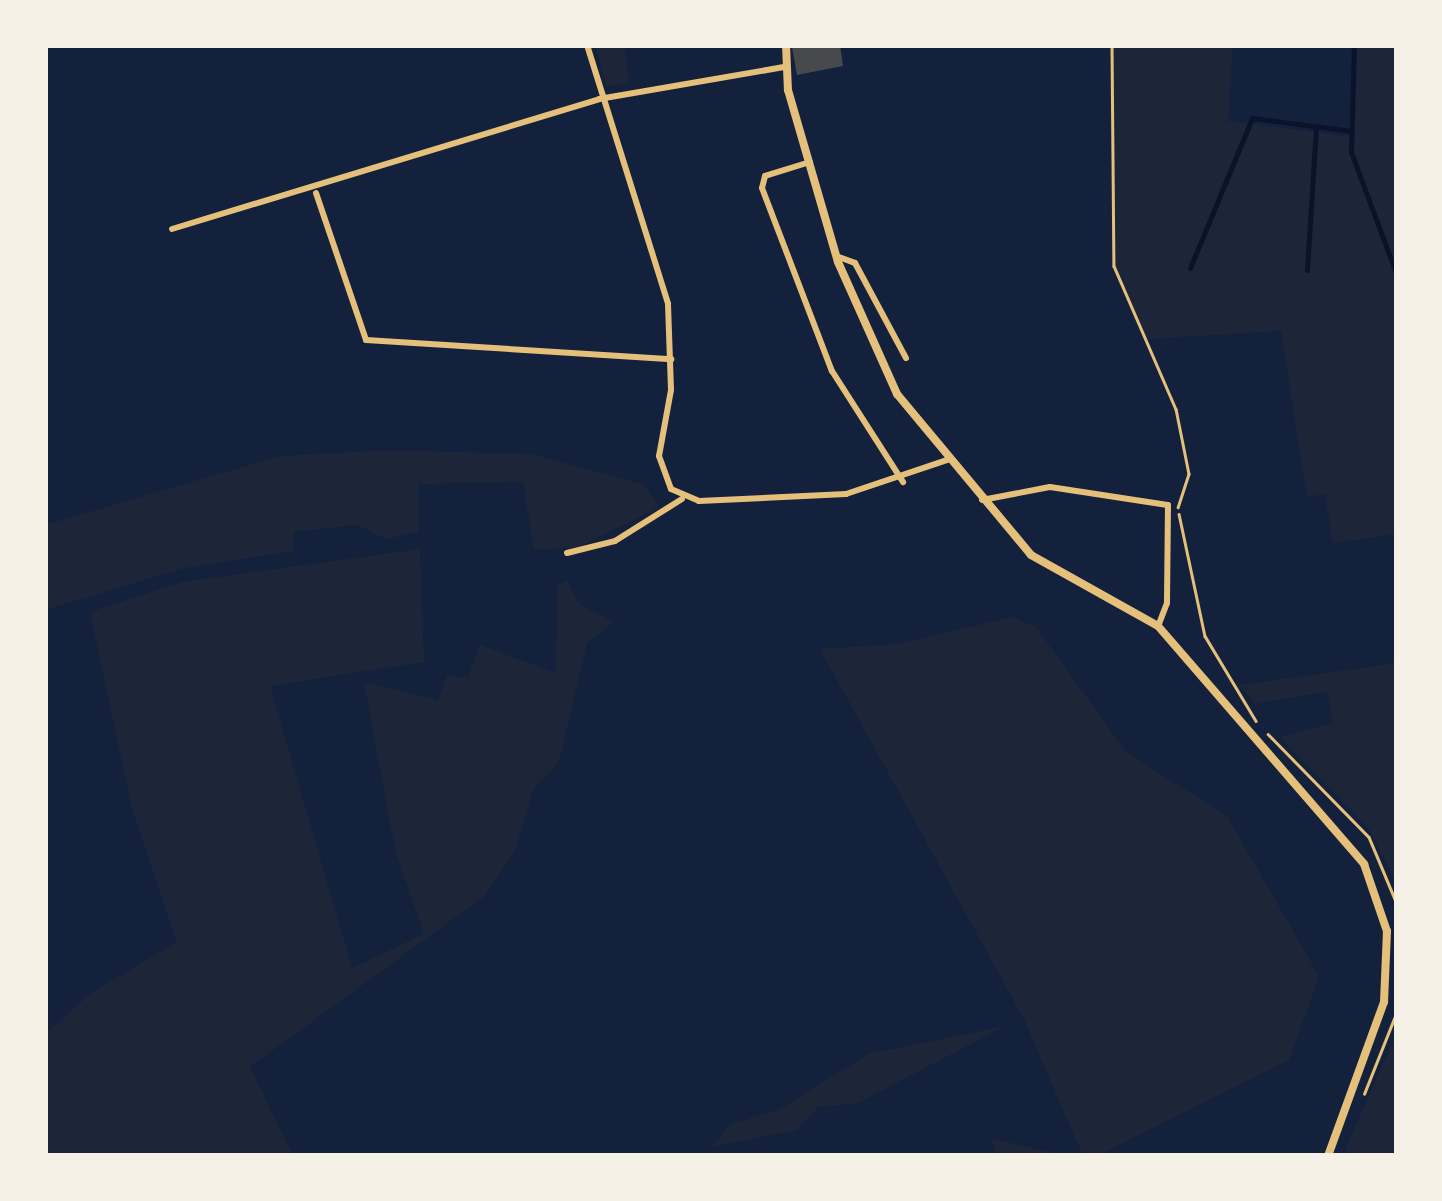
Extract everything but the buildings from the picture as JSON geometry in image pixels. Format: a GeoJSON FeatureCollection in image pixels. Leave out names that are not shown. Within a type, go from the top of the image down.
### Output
{"type":"FeatureCollection","features":[{"type":"Feature","properties":{"kind":"street"},"geometry":{"type":"LineString","coordinates":[[587,45],[599,99],[651,239],[671,359],[658,456],[682,499]]}},
{"type":"Feature","properties":{"kind":"street"},"geometry":{"type":"LineString","coordinates":[[786,45],[785,67],[836,256],[877,360],[947,460],[1049,570],[1158,626],[1232,720],[1342,829],[1382,907],[1384,1002],[1328,1156]]}},
{"type":"Feature","properties":{"kind":"street"},"geometry":{"type":"LineString","coordinates":[[172,230],[316,192],[599,99],[785,67]]}},
{"type":"Feature","properties":{"kind":"street"},"geometry":{"type":"LineString","coordinates":[[810,162],[765,176],[762,188],[832,370],[903,482]]}},
{"type":"Feature","properties":{"kind":"street"},"geometry":{"type":"LineString","coordinates":[[316,192],[366,340],[671,359]]}},
{"type":"Feature","properties":{"kind":"street"},"geometry":{"type":"LineString","coordinates":[[836,256],[855,263],[906,358]]}},
{"type":"Feature","properties":{"kind":"street"},"geometry":{"type":"LineString","coordinates":[[567,553],[615,541],[682,499],[846,494],[903,482],[947,460]]}},
{"type":"Feature","properties":{"kind":"street"},"geometry":{"type":"LineString","coordinates":[[981,500],[1011,487],[1050,486],[1168,505],[1166,603],[1158,626]]}},
{"type":"Feature","properties":{"kind":"path"},"geometry":{"type":"LineString","coordinates":[[1112,45],[1114,266],[1176,409],[1189,474],[1176,509],[1223,678],[1368,836],[1397,904]]}},
{"type":"Feature","properties":{"kind":"path"},"geometry":{"type":"LineString","coordinates":[[1357,1110],[1397,1011]]}},
{"type":"Feature","properties":{"kind":"shaded area"},"geometry":{"type":"Polygon","coordinates":[[[596,45],[624,45],[629,82],[606,87],[596,45]]]}},
{"type":"Feature","properties":{"kind":"shaded area"},"geometry":{"type":"Polygon","coordinates":[[[1112,45],[1233,45],[1228,121],[1352,137],[1354,45],[1397,45],[1397,534],[1333,543],[1325,494],[1307,497],[1281,331],[1146,339],[1114,266],[1112,45]]]}},
{"type":"Feature","properties":{"kind":"shaded area"},"geometry":{"type":"Polygon","coordinates":[[[390,450],[531,454],[643,484],[659,507],[579,547],[534,550],[523,482],[418,484],[419,532],[386,539],[357,525],[293,532],[294,551],[184,568],[45,610],[45,525],[280,456],[390,450]]]}},
{"type":"Feature","properties":{"kind":"shaded area"},"geometry":{"type":"Polygon","coordinates":[[[420,549],[424,662],[270,686],[352,968],[424,934],[395,849],[364,682],[438,700],[447,676],[468,677],[480,645],[556,673],[557,586],[567,580],[579,604],[614,622],[587,643],[559,762],[533,790],[515,850],[483,897],[250,1067],[293,1156],[45,1156],[45,1034],[91,993],[177,942],[132,808],[90,612],[183,582],[420,549]]]}},
{"type":"Feature","properties":{"kind":"shaded area"},"geometry":{"type":"Polygon","coordinates":[[[1012,617],[1036,627],[1126,752],[1227,816],[1319,976],[1289,1060],[1097,1156],[1083,1156],[1025,1021],[820,649],[898,644],[1012,617]]]}},
{"type":"Feature","properties":{"kind":"shaded area"},"geometry":{"type":"Polygon","coordinates":[[[1397,663],[1397,883],[1367,826],[1280,737],[1333,723],[1327,692],[1255,703],[1239,685],[1397,663]]]}},
{"type":"Feature","properties":{"kind":"shaded area"},"geometry":{"type":"Polygon","coordinates":[[[1005,1026],[858,1103],[818,1107],[798,1130],[712,1147],[729,1125],[780,1109],[868,1054],[1005,1026]]]}},
{"type":"Feature","properties":{"kind":"shaded area"},"geometry":{"type":"Polygon","coordinates":[[[1397,1033],[1397,1156],[1347,1156],[1347,1145],[1397,1033]]]}},
{"type":"Feature","properties":{"kind":"shaded area"},"geometry":{"type":"Polygon","coordinates":[[[991,1138],[1040,1150],[1065,1156],[998,1156],[991,1138]]]}},
{"type":"Feature","properties":{"kind":"waterway"},"geometry":{"type":"LineString","coordinates":[[1354,45],[1351,152],[1397,276]]}},
{"type":"Feature","properties":{"kind":"waterway"},"geometry":{"type":"LineString","coordinates":[[1190,268],[1252,118],[1352,131]]}},
{"type":"Feature","properties":{"kind":"waterway"},"geometry":{"type":"LineString","coordinates":[[1307,270],[1316,126]]}},
{"type":"Feature","properties":{"kind":"waterway"},"geometry":{"type":"LineString","coordinates":[[1391,1156],[1397,1153]]}}]}
